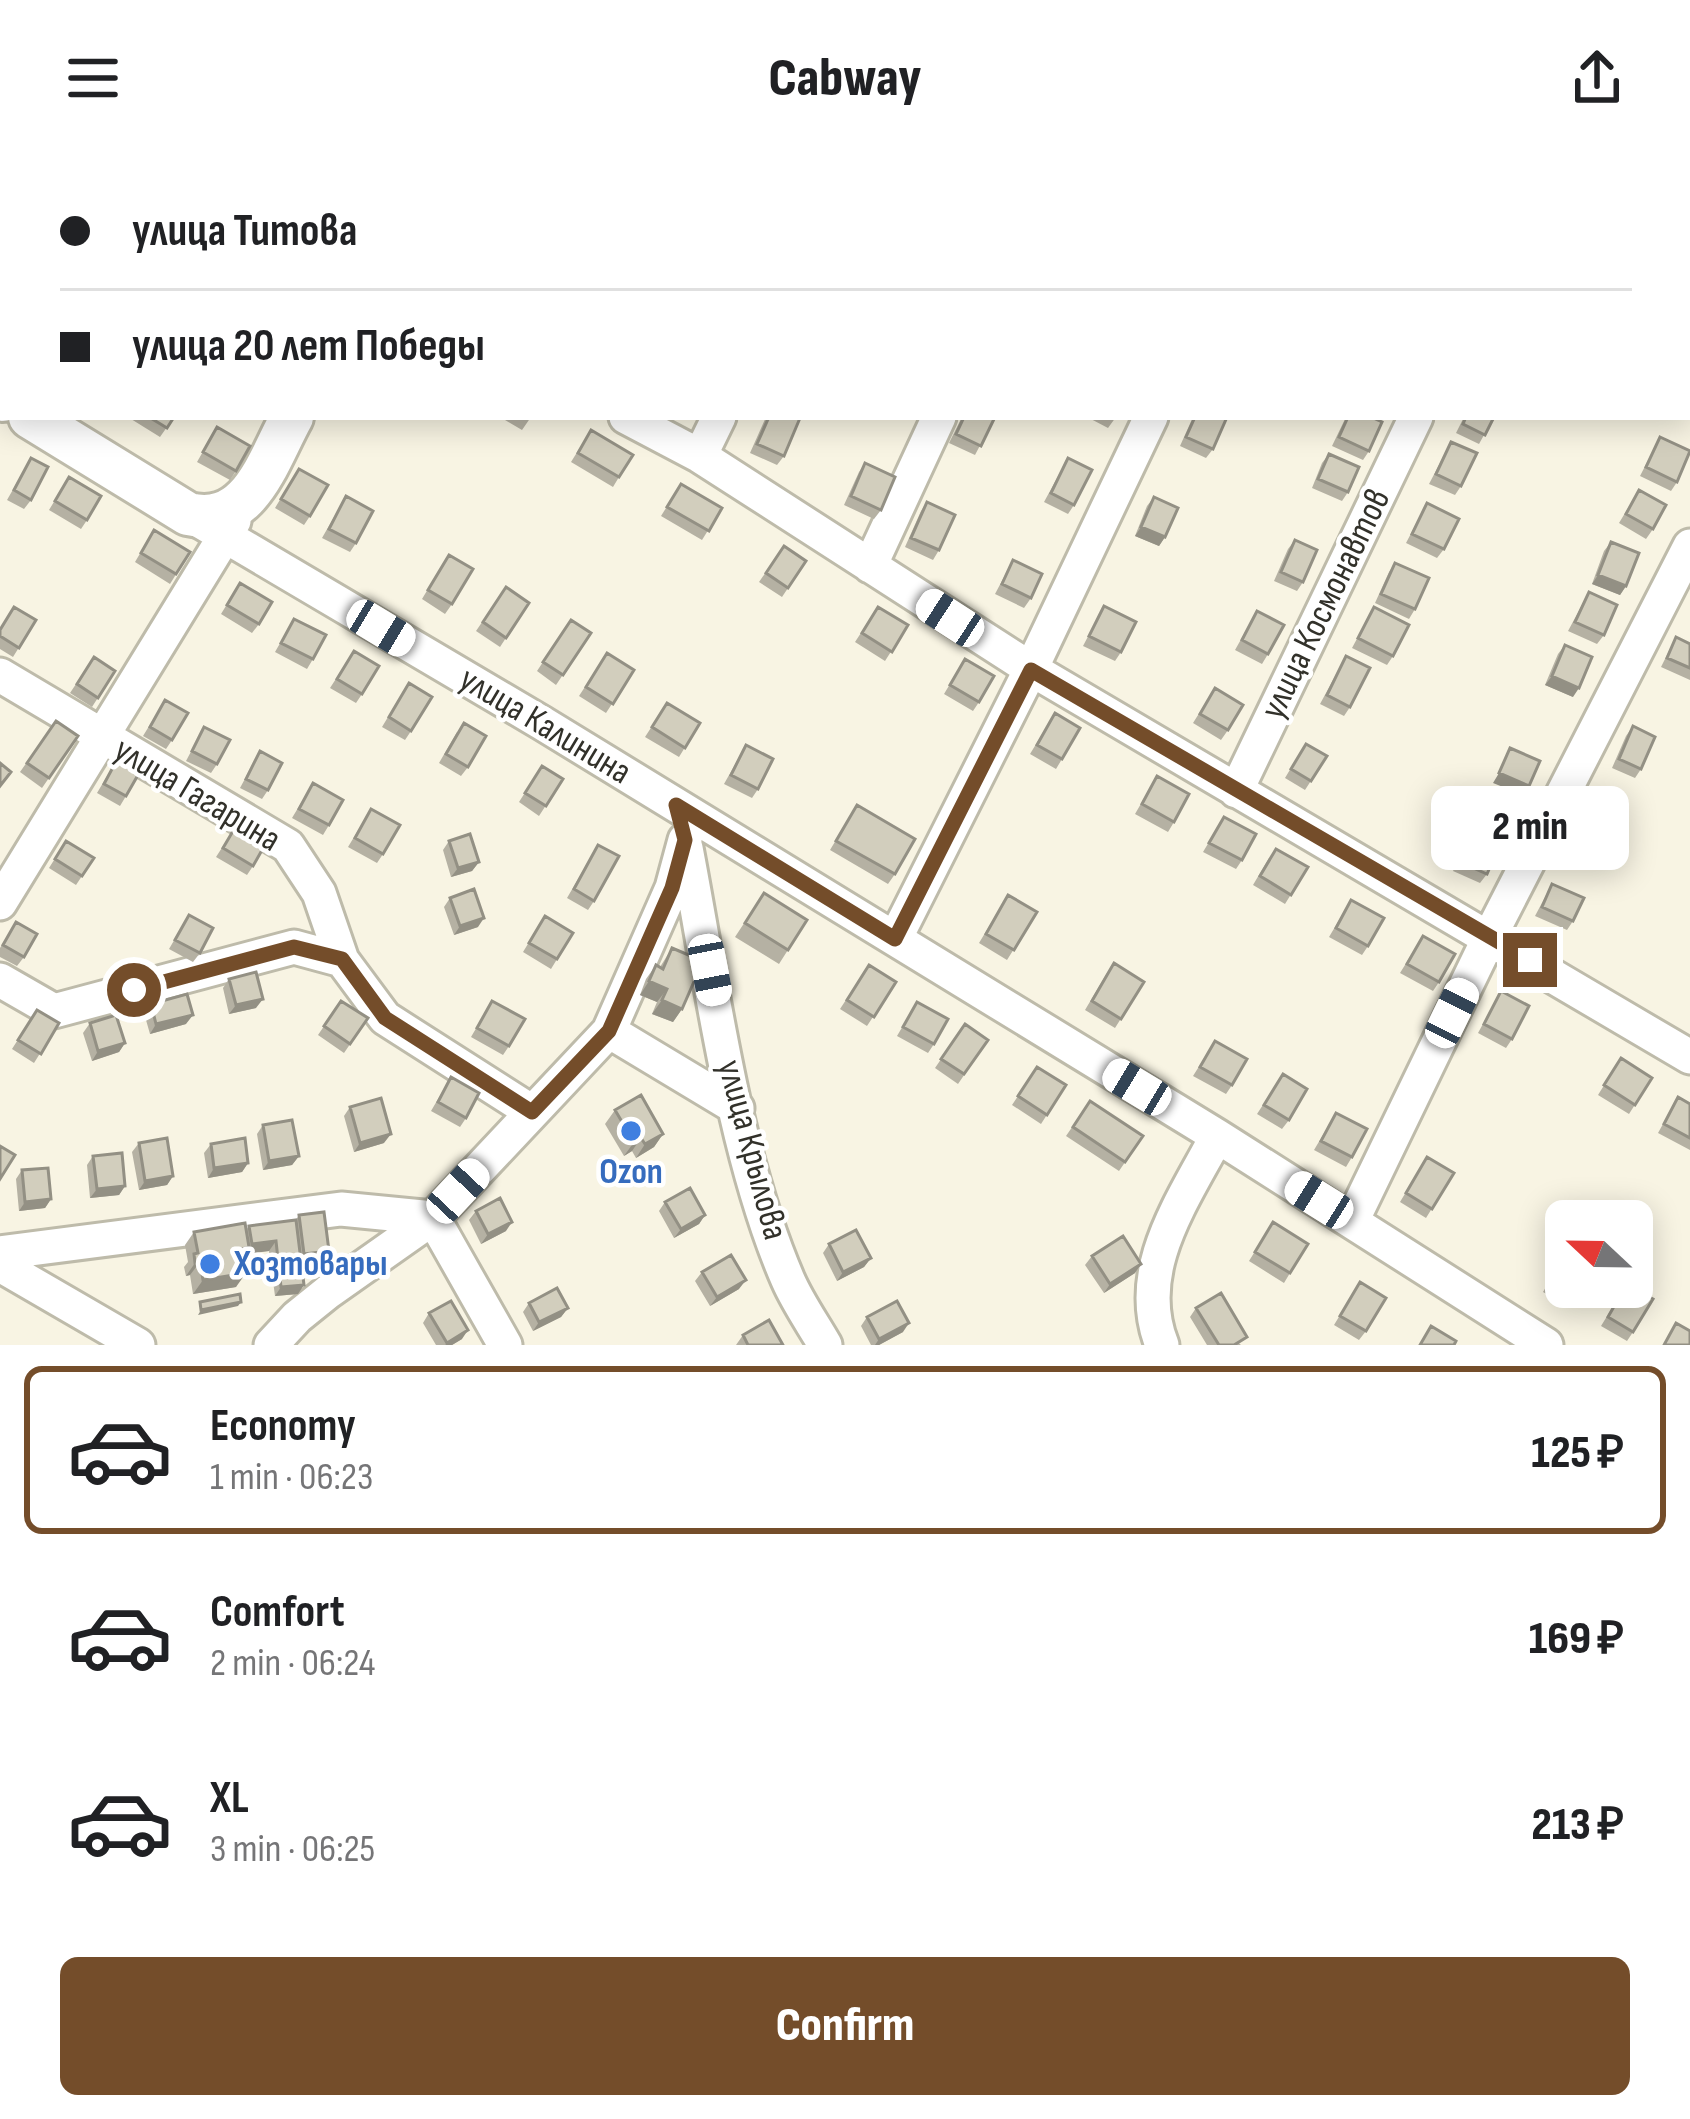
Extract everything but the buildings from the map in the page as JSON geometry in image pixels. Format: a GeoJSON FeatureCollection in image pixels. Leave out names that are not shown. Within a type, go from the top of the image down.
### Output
{"type":"FeatureCollection","features":[{"type":"Feature","properties":{"kind":"main road","name":"улица Калинина"},"geometry":{"type":"LineString","coordinates":[[35,420],[188,514]]}},
{"type":"Feature","properties":{"kind":"main road"},"geometry":{"type":"LineString","coordinates":[[188,514],[222,516],[248,497],[290,420]]}},
{"type":"Feature","properties":{"kind":"street"},"geometry":{"type":"LineString","coordinates":[[632,420],[700,456],[1031,670],[1690,1057]]}},
{"type":"Feature","properties":{"kind":"street"},"geometry":{"type":"LineString","coordinates":[[700,456],[718,420]]}},
{"type":"Feature","properties":{"kind":"street"},"geometry":{"type":"LineString","coordinates":[[870,566],[938,420]]}},
{"type":"Feature","properties":{"kind":"street"},"geometry":{"type":"LineString","coordinates":[[895,939],[1031,670],[1150,420]]}},
{"type":"Feature","properties":{"kind":"street","name":"улица Космонавтов"},"geometry":{"type":"LineString","coordinates":[[1236,791],[1415,420]]}},
{"type":"Feature","properties":{"kind":"street"},"geometry":{"type":"LineString","coordinates":[[0,903],[248,497]]}},
{"type":"Feature","properties":{"kind":"street","name":"улица Калинина"},"geometry":{"type":"LineString","coordinates":[[188,514],[1217,1136],[1546,1345]]}},
{"type":"Feature","properties":{"kind":"street"},"geometry":{"type":"LineString","coordinates":[[1352,1221],[1490,936],[1690,546]]}},
{"type":"Feature","properties":{"kind":"street","name":"улица Гагарина"},"geometry":{"type":"LineString","coordinates":[[0,675],[288,846],[319,893],[342,959],[385,1018],[532,1112]]}},
{"type":"Feature","properties":{"kind":"street","name":"улица Крылова"},"geometry":{"type":"LineString","coordinates":[[676,805],[736,1108],[790,1284],[825,1345]]}},
{"type":"Feature","properties":{"kind":"street"},"geometry":{"type":"LineString","coordinates":[[272,1345],[328,1292],[434,1218],[609,1031],[672,888],[685,840]]}},
{"type":"Feature","properties":{"kind":"street"},"geometry":{"type":"LineString","coordinates":[[0,980],[54,1011],[294,947],[342,959]]}},
{"type":"Feature","properties":{"kind":"street"},"geometry":{"type":"LineString","coordinates":[[609,1031],[736,1108]]}},
{"type":"Feature","properties":{"kind":"street"},"geometry":{"type":"LineString","coordinates":[[1162,1345],[1150,1296],[1154,1268],[1217,1136]]}},
{"type":"Feature","properties":{"kind":"street"},"geometry":{"type":"LineString","coordinates":[[0,1253],[340,1210],[434,1218]]}},
{"type":"Feature","properties":{"kind":"street"},"geometry":{"type":"LineString","coordinates":[[434,1218],[505,1345]]}},
{"type":"Feature","properties":{"kind":"street"},"geometry":{"type":"LineString","coordinates":[[0,1265],[138,1345]]}},
{"type":"Feature","properties":{"kind":"place","name":"Ozon"},"geometry":{"type":"Point","coordinates":[631,1131]}},
{"type":"Feature","properties":{"kind":"place","name":"Хозтовары"},"geometry":{"type":"Point","coordinates":[210,1264]}},
{"type":"Feature","properties":{"kind":"route"},"geometry":{"type":"LineString","coordinates":[[134,990],[294,947],[342,959],[385,1018],[532,1112],[609,1031],[672,888],[685,840],[676,805],[895,939],[1031,670],[1530,960]]}}]}
